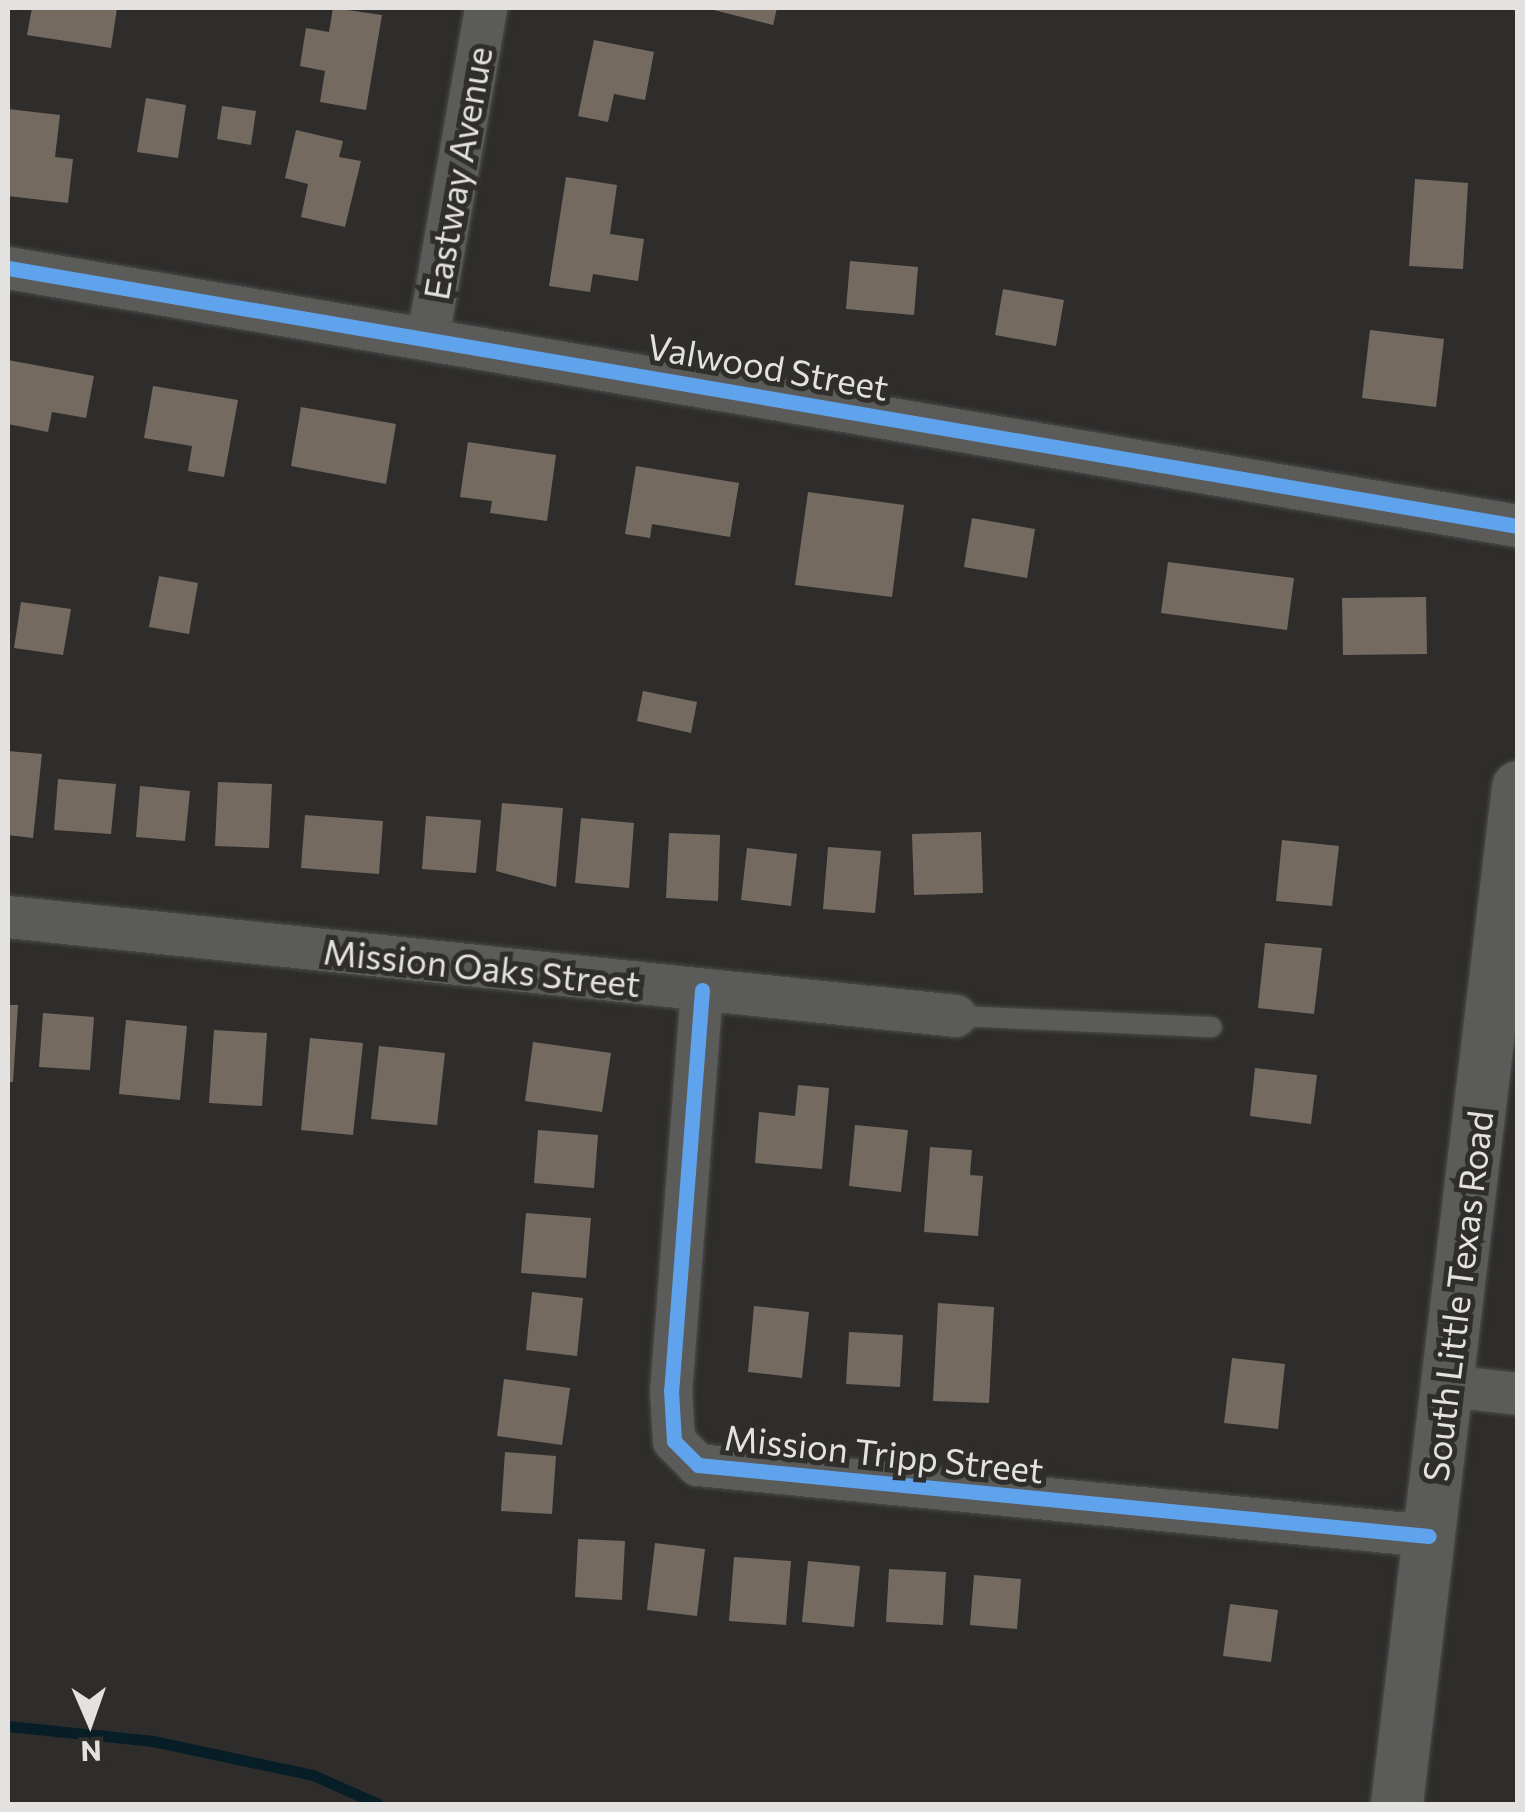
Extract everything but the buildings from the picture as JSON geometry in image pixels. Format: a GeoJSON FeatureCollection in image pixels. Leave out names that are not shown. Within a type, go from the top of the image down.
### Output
{"type":"FeatureCollection","features":[{"type":"Feature","properties":{"kind":"street","name":"Eastway Avenue"},"geometry":{"type":"LineString","coordinates":[[428,338],[486,8]]}},
{"type":"Feature","properties":{"kind":"street","name":"Valwood Street"},"geometry":{"type":"LineString","coordinates":[[8,268],[1518,526]]}},
{"type":"Feature","properties":{"kind":"street","name":"South Little Texas Road"},"geometry":{"type":"LineString","coordinates":[[1397,1804],[1518,787]]}},
{"type":"Feature","properties":{"kind":"street","name":"Mission Oaks Street"},"geometry":{"type":"LineString","coordinates":[[8,917],[956,1016]]}},
{"type":"Feature","properties":{"kind":"street","name":"Mission Tripp Street"},"geometry":{"type":"LineString","coordinates":[[702,990],[671,1390],[674,1442],[698,1465],[1429,1536]]}},
{"type":"Feature","properties":{"kind":"street"},"geometry":{"type":"LineString","coordinates":[[1446,1386],[1518,1394]]}},
{"type":"Feature","properties":{"kind":"lane"},"geometry":{"type":"LineString","coordinates":[[956,1016],[1212,1027]]}},
{"type":"Feature","properties":{"kind":"waterway"},"geometry":{"type":"LineString","coordinates":[[8,1726],[153,1741],[313,1775],[378,1804]]}},
{"type":"Feature","properties":{"kind":"cycle path"},"geometry":{"type":"LineString","coordinates":[[8,268],[1518,526]]}},
{"type":"Feature","properties":{"kind":"cycle path"},"geometry":{"type":"LineString","coordinates":[[702,990],[671,1390],[674,1441],[698,1465],[1429,1536]]}}]}
